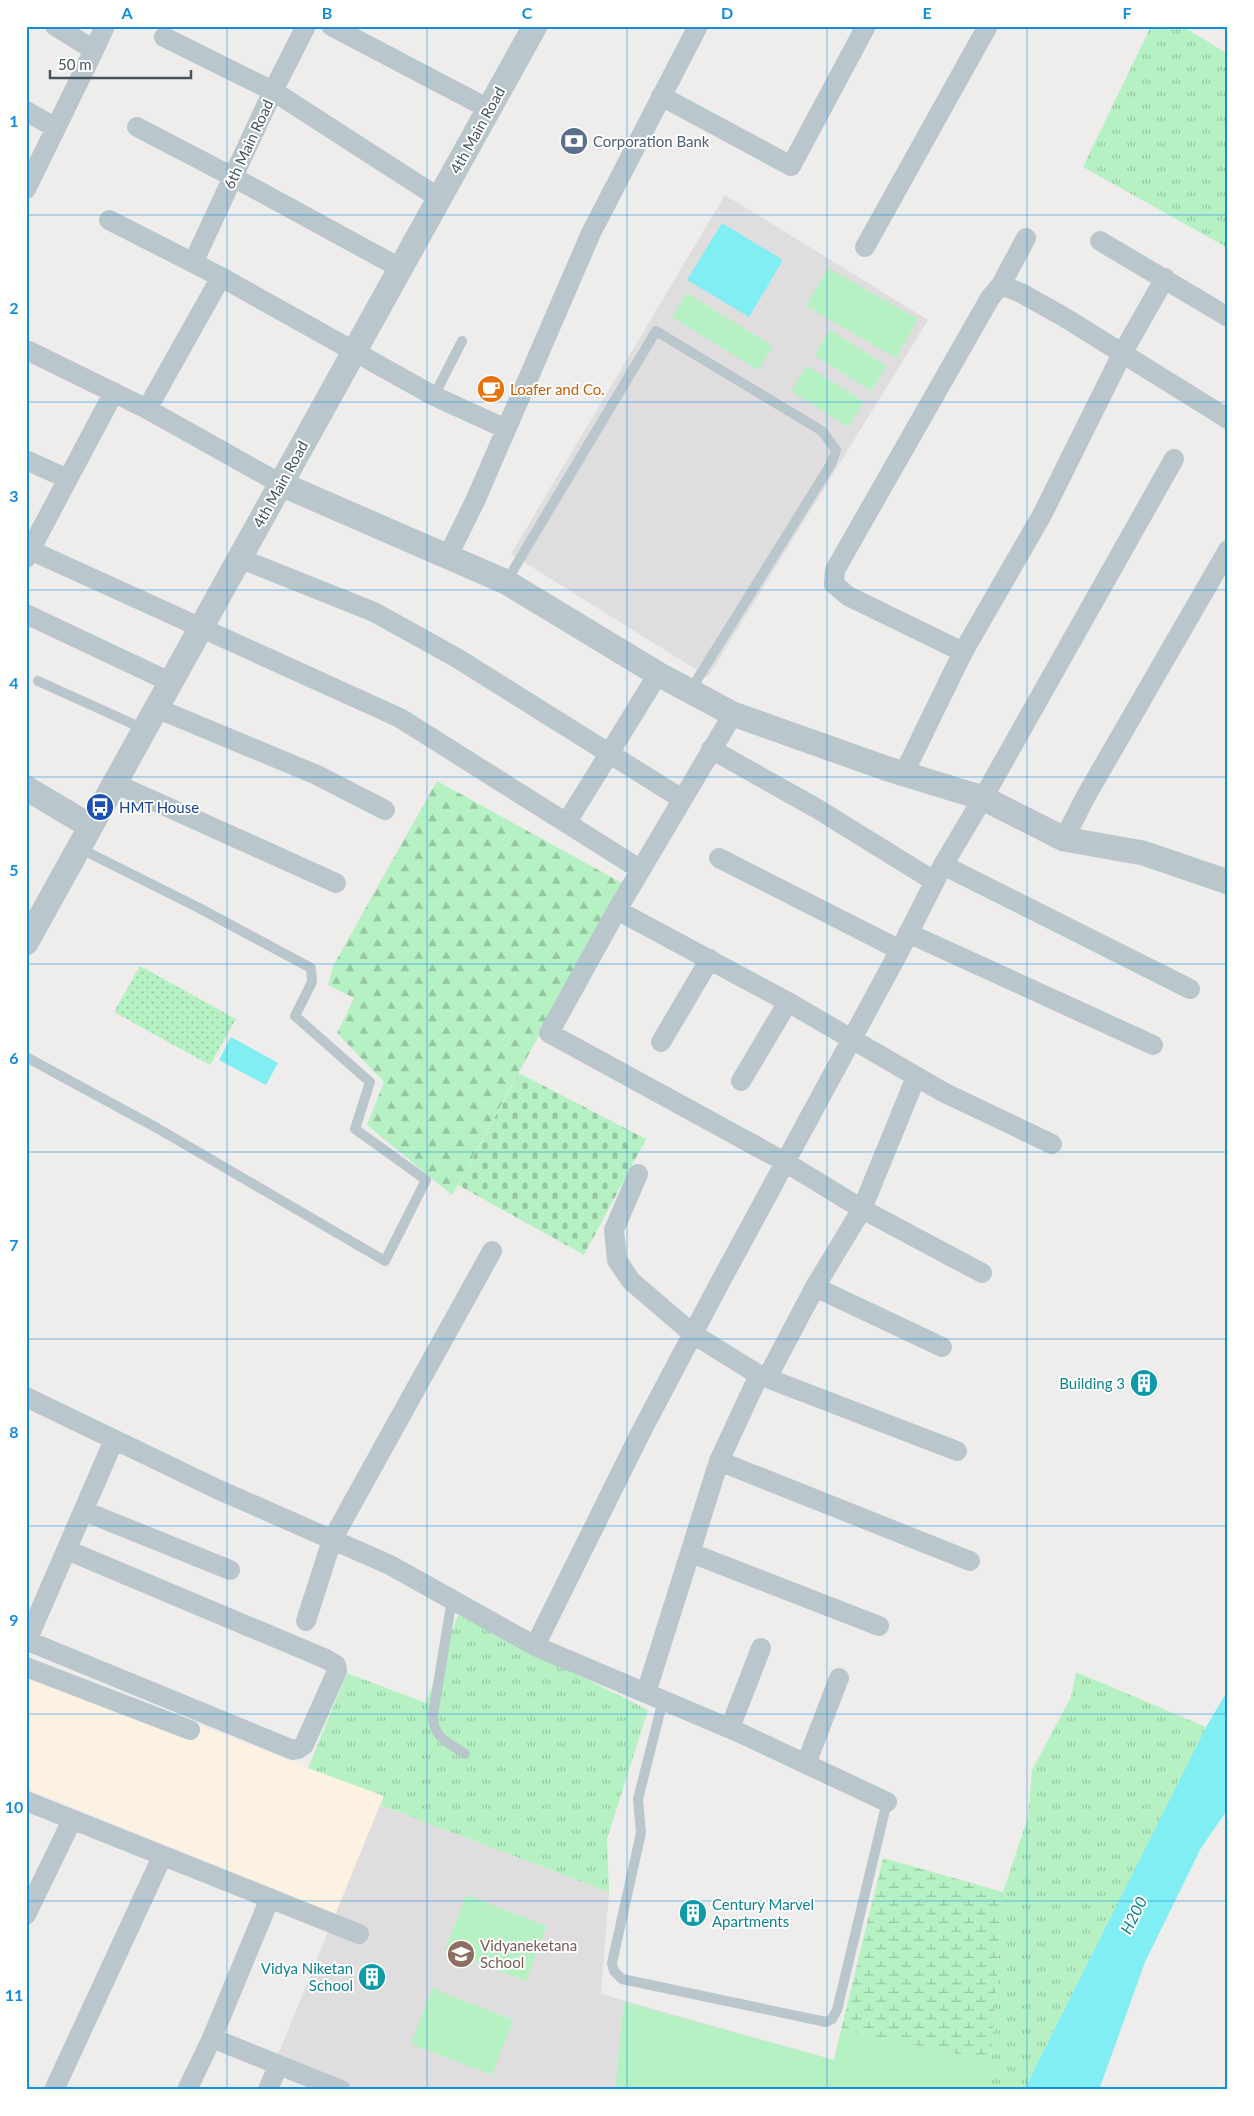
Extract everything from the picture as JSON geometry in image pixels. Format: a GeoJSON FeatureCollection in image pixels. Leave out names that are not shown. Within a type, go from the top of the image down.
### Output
{"type":"FeatureCollection","features":[{"type":"Feature","properties":{"kind":"street"},"geometry":{"type":"LineString","coordinates":[[55,26],[94,50]]}},
{"type":"Feature","properties":{"kind":"street"},"geometry":{"type":"LineString","coordinates":[[26,189],[105,26]]}},
{"type":"Feature","properties":{"kind":"street","name":"6th Main Road"},"geometry":{"type":"LineString","coordinates":[[193,263],[273,90],[306,26]]}},
{"type":"Feature","properties":{"kind":"street"},"geometry":{"type":"LineString","coordinates":[[331,26],[489,109]]}},
{"type":"Feature","properties":{"kind":"street","name":"4th Main Road"},"geometry":{"type":"LineString","coordinates":[[27,938],[535,26]]}},
{"type":"Feature","properties":{"kind":"street"},"geometry":{"type":"LineString","coordinates":[[448,556],[506,429],[591,233],[698,26]]}},
{"type":"Feature","properties":{"kind":"street"},"geometry":{"type":"LineString","coordinates":[[661,96],[791,166],[866,26]]}},
{"type":"Feature","properties":{"kind":"street"},"geometry":{"type":"LineString","coordinates":[[865,247],[988,26]]}},
{"type":"Feature","properties":{"kind":"street"},"geometry":{"type":"LineString","coordinates":[[164,37],[273,90],[439,198]]}},
{"type":"Feature","properties":{"kind":"street"},"geometry":{"type":"LineString","coordinates":[[26,111],[56,128]]}},
{"type":"Feature","properties":{"kind":"street"},"geometry":{"type":"LineString","coordinates":[[137,127],[400,268]]}},
{"type":"Feature","properties":{"kind":"street"},"geometry":{"type":"LineString","coordinates":[[109,220],[221,277],[434,396],[506,429]]}},
{"type":"Feature","properties":{"kind":"street"},"geometry":{"type":"LineString","coordinates":[[963,652],[848,596],[834,584],[835,570],[990,298],[1001,285],[1026,238]]}},
{"type":"Feature","properties":{"kind":"street"},"geometry":{"type":"LineString","coordinates":[[1100,241],[1228,317]]}},
{"type":"Feature","properties":{"kind":"street"},"geometry":{"type":"LineString","coordinates":[[147,409],[221,277]]}},
{"type":"Feature","properties":{"kind":"street"},"geometry":{"type":"LineString","coordinates":[[904,774],[963,652],[1042,515],[1122,352],[1165,278]]}},
{"type":"Feature","properties":{"kind":"street"},"geometry":{"type":"LineString","coordinates":[[1001,285],[1021,293],[1122,352],[1228,419]]}},
{"type":"Feature","properties":{"kind":"street"},"geometry":{"type":"LineString","coordinates":[[29,351],[147,409],[281,484],[506,582],[658,674],[734,714],[904,774],[983,798],[1064,839],[1143,854],[1228,882]]}},
{"type":"Feature","properties":{"kind":"street"},"geometry":{"type":"LineString","coordinates":[[114,392],[28,554],[400,718],[641,870]]}},
{"type":"Feature","properties":{"kind":"street"},"geometry":{"type":"LineString","coordinates":[[535,1646],[637,1441],[904,941],[938,873],[983,798],[1174,459]]}},
{"type":"Feature","properties":{"kind":"street"},"geometry":{"type":"LineString","coordinates":[[26,460],[68,479]]}},
{"type":"Feature","properties":{"kind":"street"},"geometry":{"type":"LineString","coordinates":[[1064,839],[1086,796],[1228,550]]}},
{"type":"Feature","properties":{"kind":"street"},"geometry":{"type":"LineString","coordinates":[[239,558],[374,612],[458,658],[682,799]]}},
{"type":"Feature","properties":{"kind":"street"},"geometry":{"type":"LineString","coordinates":[[26,614],[170,682]]}},
{"type":"Feature","properties":{"kind":"street"},"geometry":{"type":"LineString","coordinates":[[566,822],[658,674]]}},
{"type":"Feature","properties":{"kind":"street"},"geometry":{"type":"LineString","coordinates":[[734,714],[711,749],[617,910],[549,1033],[785,1162],[862,1208],[982,1273]]}},
{"type":"Feature","properties":{"kind":"street"},"geometry":{"type":"LineString","coordinates":[[150,718],[317,775],[386,810]]}},
{"type":"Feature","properties":{"kind":"street"},"geometry":{"type":"LineString","coordinates":[[711,749],[938,873],[1190,989]]}},
{"type":"Feature","properties":{"kind":"street"},"geometry":{"type":"LineString","coordinates":[[114,783],[336,883]]}},
{"type":"Feature","properties":{"kind":"street"},"geometry":{"type":"LineString","coordinates":[[26,788],[90,826]]}},
{"type":"Feature","properties":{"kind":"street"},"geometry":{"type":"LineString","coordinates":[[718,858],[904,941],[1153,1045]]}},
{"type":"Feature","properties":{"kind":"street"},"geometry":{"type":"LineString","coordinates":[[617,910],[788,1002],[943,1092],[1052,1144]]}},
{"type":"Feature","properties":{"kind":"street"},"geometry":{"type":"LineString","coordinates":[[661,1042],[710,959]]}},
{"type":"Feature","properties":{"kind":"street"},"geometry":{"type":"LineString","coordinates":[[742,1081],[788,1002]]}},
{"type":"Feature","properties":{"kind":"street"},"geometry":{"type":"LineString","coordinates":[[655,1696],[691,1553],[719,1461],[763,1377],[862,1208],[916,1077]]}},
{"type":"Feature","properties":{"kind":"street"},"geometry":{"type":"LineString","coordinates":[[638,1174],[614,1230],[617,1260],[630,1281],[693,1334],[763,1377],[957,1451]]}},
{"type":"Feature","properties":{"kind":"street"},"geometry":{"type":"LineString","coordinates":[[306,1621],[332,1540],[492,1251]]}},
{"type":"Feature","properties":{"kind":"street"},"geometry":{"type":"LineString","coordinates":[[815,1287],[942,1347]]}},
{"type":"Feature","properties":{"kind":"street"},"geometry":{"type":"LineString","coordinates":[[26,1397],[217,1489],[390,1565],[535,1646],[730,1728],[887,1802]]}},
{"type":"Feature","properties":{"kind":"street"},"geometry":{"type":"LineString","coordinates":[[67,1550],[326,1659],[336,1665],[337,1671],[304,1745],[293,1750],[27,1639],[114,1440]]}},
{"type":"Feature","properties":{"kind":"street"},"geometry":{"type":"LineString","coordinates":[[719,1461],[970,1561]]}},
{"type":"Feature","properties":{"kind":"street"},"geometry":{"type":"LineString","coordinates":[[84,1512],[230,1570]]}},
{"type":"Feature","properties":{"kind":"street"},"geometry":{"type":"LineString","coordinates":[[691,1553],[879,1626]]}},
{"type":"Feature","properties":{"kind":"street"},"geometry":{"type":"LineString","coordinates":[[730,1728],[761,1648]]}},
{"type":"Feature","properties":{"kind":"street"},"geometry":{"type":"LineString","coordinates":[[26,1667],[190,1730]]}},
{"type":"Feature","properties":{"kind":"street"},"geometry":{"type":"LineString","coordinates":[[806,1764],[839,1678]]}},
{"type":"Feature","properties":{"kind":"street"},"geometry":{"type":"LineString","coordinates":[[26,1801],[162,1857],[359,1934]]}},
{"type":"Feature","properties":{"kind":"street"},"geometry":{"type":"LineString","coordinates":[[26,1915],[72,1820]]}},
{"type":"Feature","properties":{"kind":"street"},"geometry":{"type":"LineString","coordinates":[[54,2090],[162,1857]]}},
{"type":"Feature","properties":{"kind":"street"},"geometry":{"type":"LineString","coordinates":[[187,2090],[212,2038],[270,1898]]}},
{"type":"Feature","properties":{"kind":"street"},"geometry":{"type":"LineString","coordinates":[[212,2038],[341,2090]]}},
{"type":"Feature","properties":{"kind":"street"},"geometry":{"type":"LineString","coordinates":[[268,2090],[278,2065]]}},
{"type":"Feature","properties":{"kind":"lane"},"geometry":{"type":"LineString","coordinates":[[506,582],[656,331],[822,430],[836,450],[831,464],[690,691]]}},
{"type":"Feature","properties":{"kind":"lane"},"geometry":{"type":"LineString","coordinates":[[434,396],[462,342]]}},
{"type":"Feature","properties":{"kind":"lane"},"geometry":{"type":"LineString","coordinates":[[38,681],[150,718]]}},
{"type":"Feature","properties":{"kind":"lane"},"geometry":{"type":"LineString","coordinates":[[26,1057],[157,1128],[386,1261],[426,1180],[355,1130],[370,1082],[295,1016],[312,982],[311,968],[199,908],[78,848]]}},
{"type":"Feature","properties":{"kind":"lane"},"geometry":{"type":"LineString","coordinates":[[452,1599],[433,1715],[433,1726],[439,1736],[465,1754]]}},
{"type":"Feature","properties":{"kind":"lane"},"geometry":{"type":"LineString","coordinates":[[655,1696],[638,1799],[641,1833],[612,1963],[614,1971],[622,1979],[826,2022],[832,2019],[837,2010],[887,1802]]}},
{"type":"Feature","properties":{"kind":"shaded area"},"geometry":{"type":"Polygon","coordinates":[[[725,195],[928,320],[708,677],[511,554],[725,195]]]}},
{"type":"Feature","properties":{"kind":"shaded area"},"geometry":{"type":"Polygon","coordinates":[[[30,1658],[308,1768],[384,1796],[336,1914],[26,1788],[26,1664],[30,1658]]]}},
{"type":"Feature","properties":{"kind":"shaded area","name":"Vidyaneketana School"},"geometry":{"type":"Polygon","coordinates":[[[380,1805],[609,1892],[601,1994],[834,2060],[841,2030],[991,2061],[991,2090],[359,2090],[277,2057],[380,1805]]]}},
{"type":"Feature","properties":{"kind":"green space"},"geometry":{"type":"Polygon","coordinates":[[[1151,26],[1182,26],[1228,54],[1228,248],[1083,167],[1151,26]]]}},
{"type":"Feature","properties":{"kind":"green space"},"geometry":{"type":"Polygon","coordinates":[[[828,268],[918,319],[896,358],[806,306],[828,268]]]}},
{"type":"Feature","properties":{"kind":"green space"},"geometry":{"type":"Polygon","coordinates":[[[687,293],[773,346],[758,370],[672,317],[687,293]]]}},
{"type":"Feature","properties":{"kind":"green space"},"geometry":{"type":"Polygon","coordinates":[[[830,330],[887,366],[871,391],[814,355],[830,330]]]}},
{"type":"Feature","properties":{"kind":"green space"},"geometry":{"type":"Polygon","coordinates":[[[807,366],[864,402],[848,427],[791,391],[807,366]]]}},
{"type":"Feature","properties":{"kind":"green space"},"geometry":{"type":"Polygon","coordinates":[[[437,781],[622,883],[452,1195],[367,1125],[384,1082],[337,1033],[354,998],[328,985],[333,966],[437,781]]]}},
{"type":"Feature","properties":{"kind":"green space"},"geometry":{"type":"Polygon","coordinates":[[[140,966],[236,1019],[210,1065],[114,1012],[140,966]]]}},
{"type":"Feature","properties":{"kind":"green space"},"geometry":{"type":"Polygon","coordinates":[[[519,1073],[646,1139],[584,1255],[458,1185],[519,1073]]]}},
{"type":"Feature","properties":{"kind":"green space"},"geometry":{"type":"Polygon","coordinates":[[[458,1615],[648,1710],[607,1839],[609,1892],[380,1805],[384,1796],[308,1768],[347,1673],[426,1703],[458,1615]]]}},
{"type":"Feature","properties":{"kind":"green space"},"geometry":{"type":"Polygon","coordinates":[[[1076,1672],[1206,1727],[1024,2090],[991,2090],[991,2061],[1003,1892],[1028,1817],[1032,1770],[1071,1697],[1076,1672]]]}},
{"type":"Feature","properties":{"kind":"green space"},"geometry":{"type":"Polygon","coordinates":[[[883,1858],[1003,1892],[991,2061],[841,2030],[883,1858]]]}},
{"type":"Feature","properties":{"kind":"green space"},"geometry":{"type":"Polygon","coordinates":[[[466,1895],[547,1926],[526,1981],[445,1950],[466,1895]]]}},
{"type":"Feature","properties":{"kind":"green space"},"geometry":{"type":"Polygon","coordinates":[[[432,1988],[513,2020],[492,2075],[411,2044],[432,1988]]]}},
{"type":"Feature","properties":{"kind":"green space"},"geometry":{"type":"Polygon","coordinates":[[[624,2002],[834,2060],[841,2030],[991,2061],[991,2090],[615,2090],[624,2002]]]}},
{"type":"Feature","properties":{"kind":"water"},"geometry":{"type":"Polygon","coordinates":[[[722,223],[783,260],[749,317],[687,280],[722,223]]]}},
{"type":"Feature","properties":{"kind":"water"},"geometry":{"type":"Polygon","coordinates":[[[231,1037],[278,1063],[266,1085],[219,1060],[231,1037]]]}},
{"type":"Feature","properties":{"kind":"water","name":"H200"},"geometry":{"type":"Polygon","coordinates":[[[1228,1690],[1228,1809],[1201,1848],[1145,1962],[1099,2090],[1024,2090],[1206,1727],[1228,1690]]]}},
{"type":"Feature","properties":{"kind":"place","name":"Corporation Bank"},"geometry":{"type":"Point","coordinates":[574,141]}},
{"type":"Feature","properties":{"kind":"place","name":"Loafer and Co."},"geometry":{"type":"Point","coordinates":[491,389]}},
{"type":"Feature","properties":{"kind":"place","name":"HMT House"},"geometry":{"type":"Point","coordinates":[100,807]}},
{"type":"Feature","properties":{"kind":"place","name":"Building 3"},"geometry":{"type":"Point","coordinates":[1144,1383]}},
{"type":"Feature","properties":{"kind":"place","name":"Century Marvel Apartments"},"geometry":{"type":"Point","coordinates":[693,1913]}},
{"type":"Feature","properties":{"kind":"place","name":"Vidyaneketana School"},"geometry":{"type":"Point","coordinates":[461,1954]}},
{"type":"Feature","properties":{"kind":"place","name":"Vidya Niketan School"},"geometry":{"type":"Point","coordinates":[372,1977]}}]}
